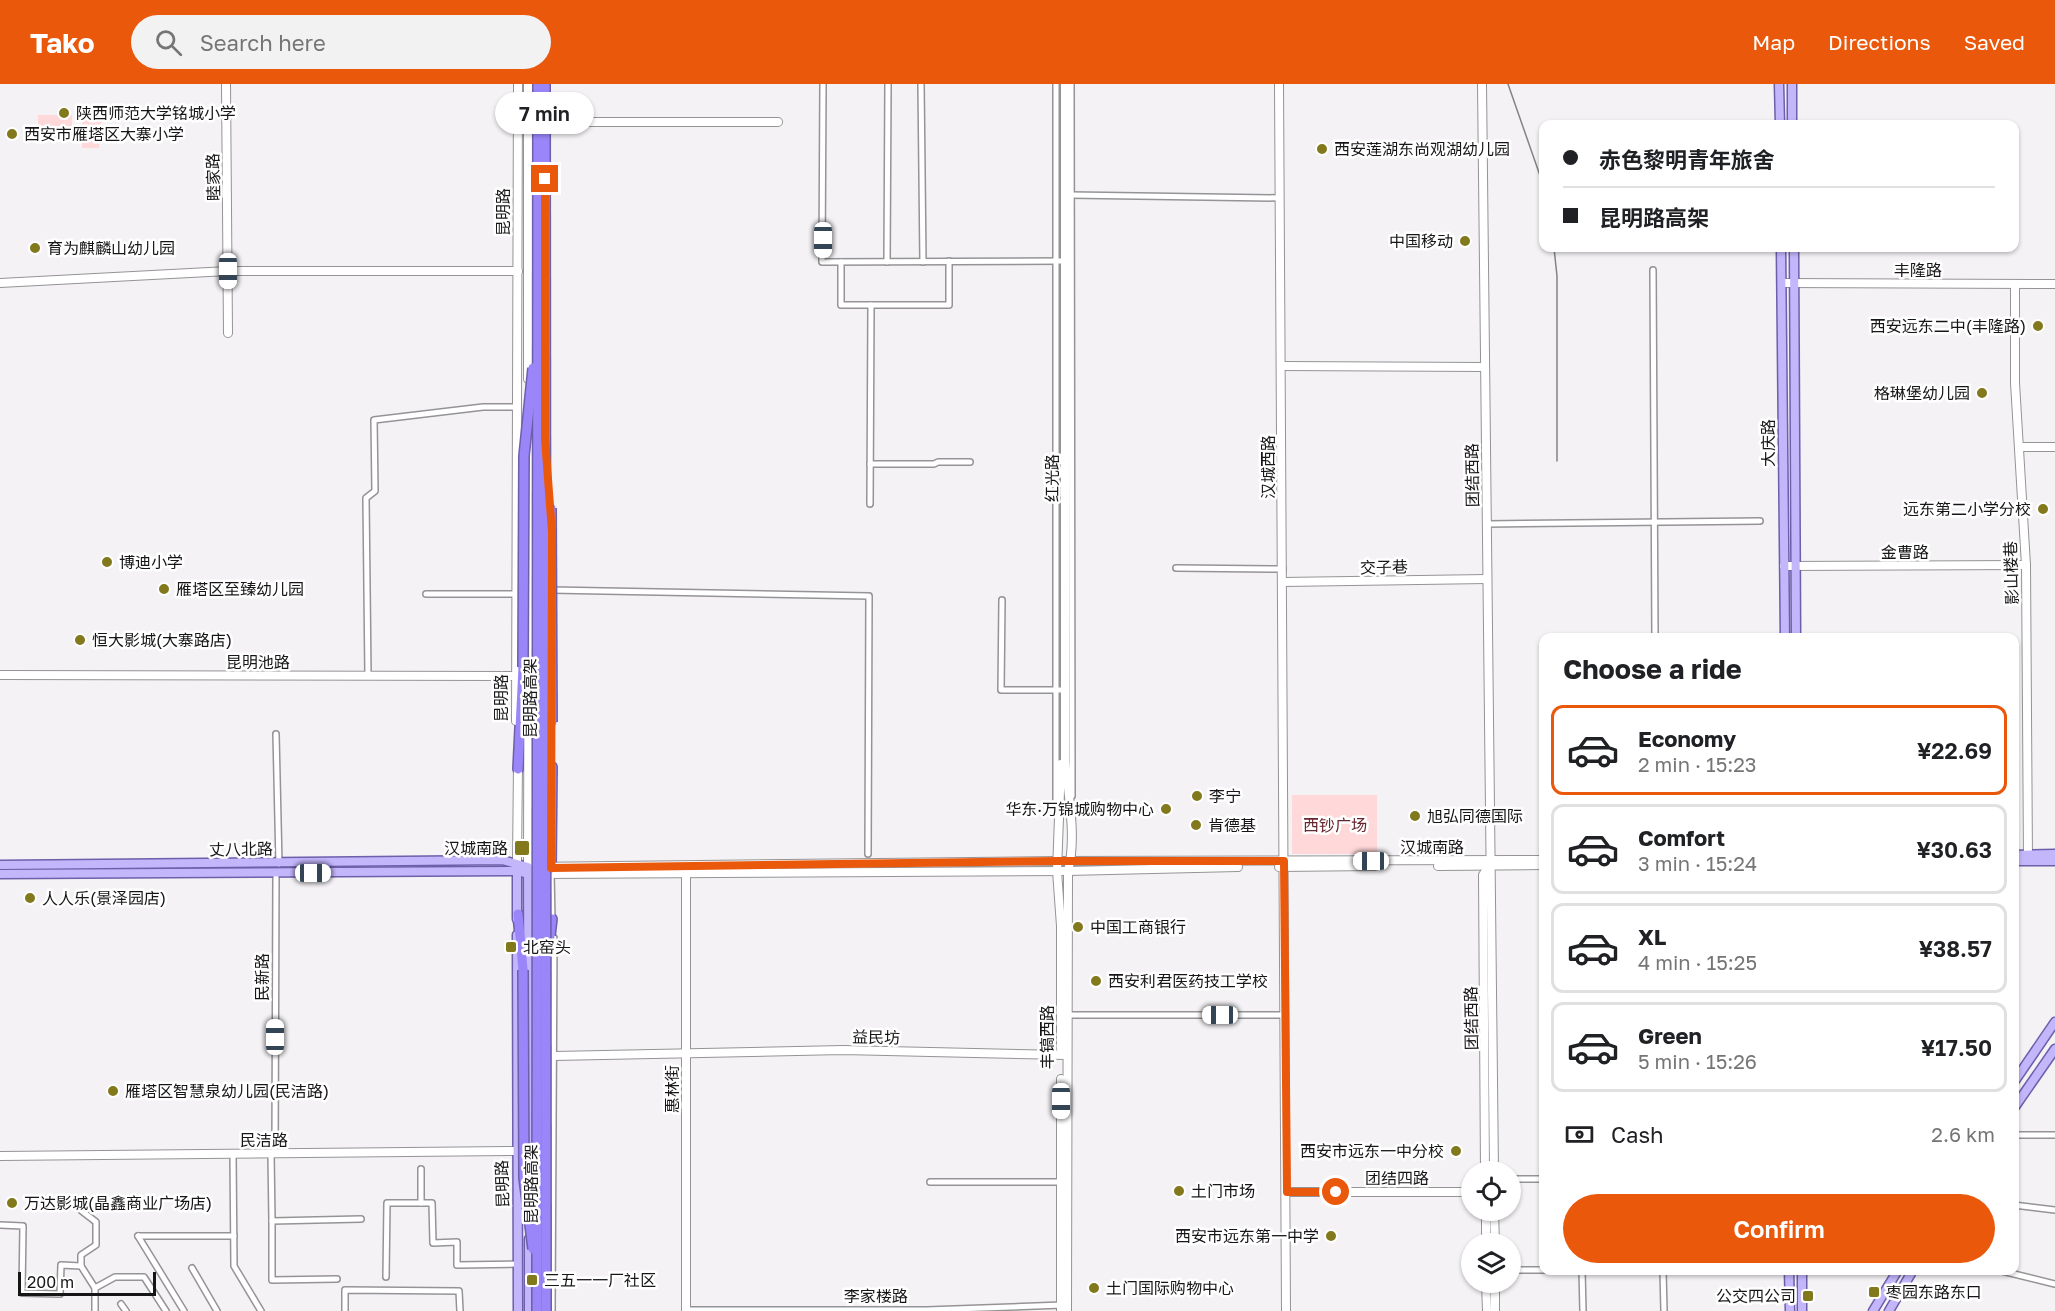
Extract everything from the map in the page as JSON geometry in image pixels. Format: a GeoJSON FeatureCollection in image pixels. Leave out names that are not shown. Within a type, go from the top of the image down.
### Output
{"type":"FeatureCollection","features":[{"type":"Feature","properties":{"kind":"highway","name":"昆明路高架"},"geometry":{"type":"LineString","coordinates":[[537,1311],[538,84]]}},
{"type":"Feature","properties":{"kind":"highway","name":"昆明路高架"},"geometry":{"type":"LineString","coordinates":[[545,84],[546,1311]]}},
{"type":"Feature","properties":{"kind":"highway"},"geometry":{"type":"LineString","coordinates":[[518,769],[523,667],[524,456],[538,336]]}},
{"type":"Feature","properties":{"kind":"highway"},"geometry":{"type":"LineString","coordinates":[[545,454],[552,532],[551,871]]}},
{"type":"Feature","properties":{"kind":"highway"},"geometry":{"type":"LineString","coordinates":[[518,914],[523,970],[524,1178],[537,1278]]}},
{"type":"Feature","properties":{"kind":"highway"},"geometry":{"type":"LineString","coordinates":[[546,1258],[552,1217],[549,944],[552,919]]}},
{"type":"Feature","properties":{"kind":"main road"},"geometry":{"type":"LineString","coordinates":[[1779,84],[1780,120]]}},
{"type":"Feature","properties":{"kind":"main road"},"geometry":{"type":"LineString","coordinates":[[1792,84],[1792,120]]}},
{"type":"Feature","properties":{"kind":"main road","name":"大庆路"},"geometry":{"type":"LineString","coordinates":[[1781,252],[1785,633]]}},
{"type":"Feature","properties":{"kind":"main road","name":"大庆路"},"geometry":{"type":"LineString","coordinates":[[1794,252],[1796,633]]}},
{"type":"Feature","properties":{"kind":"main road"},"geometry":{"type":"LineString","coordinates":[[2019,860],[2055,854]]}},
{"type":"Feature","properties":{"kind":"main road"},"geometry":{"type":"LineString","coordinates":[[2019,856],[2055,861]]}},
{"type":"Feature","properties":{"kind":"main road","name":"丈八北路"},"geometry":{"type":"LineString","coordinates":[[0,865],[278,868],[517,867],[528,871]]}},
{"type":"Feature","properties":{"kind":"main road","name":"昆明路"},"geometry":{"type":"LineString","coordinates":[[517,867],[518,1311]]}},
{"type":"Feature","properties":{"kind":"main road","name":"丈八北路"},"geometry":{"type":"LineString","coordinates":[[0,874],[278,868]]}},
{"type":"Feature","properties":{"kind":"main road","name":"昆明路"},"geometry":{"type":"LineString","coordinates":[[528,871],[529,1311]]}},
{"type":"Feature","properties":{"kind":"main road"},"geometry":{"type":"LineString","coordinates":[[2019,1075],[2055,1022]]}},
{"type":"Feature","properties":{"kind":"main road"},"geometry":{"type":"LineString","coordinates":[[2019,1101],[2055,1049]]}},
{"type":"Feature","properties":{"kind":"main road"},"geometry":{"type":"LineString","coordinates":[[1789,1275],[1790,1311]]}},
{"type":"Feature","properties":{"kind":"main road"},"geometry":{"type":"LineString","coordinates":[[1802,1275],[1802,1311]]}},
{"type":"Feature","properties":{"kind":"main road"},"geometry":{"type":"LineString","coordinates":[[1873,1311],[1895,1275]]}},
{"type":"Feature","properties":{"kind":"main road"},"geometry":{"type":"LineString","coordinates":[[1889,1311],[1911,1275]]}},
{"type":"Feature","properties":{"kind":"street","name":"睦家路"},"geometry":{"type":"LineString","coordinates":[[226,84],[228,333]]}},
{"type":"Feature","properties":{"kind":"street","name":"昆明路"},"geometry":{"type":"LineString","coordinates":[[517,867],[518,84]]}},
{"type":"Feature","properties":{"kind":"street","name":"昆明路"},"geometry":{"type":"LineString","coordinates":[[528,84],[528,871]]}},
{"type":"Feature","properties":{"kind":"street"},"geometry":{"type":"LineString","coordinates":[[823,84],[822,262],[1059,261],[1056,84]]}},
{"type":"Feature","properties":{"kind":"street"},"geometry":{"type":"LineString","coordinates":[[887,262],[888,84]]}},
{"type":"Feature","properties":{"kind":"street"},"geometry":{"type":"LineString","coordinates":[[921,84],[923,262]]}},
{"type":"Feature","properties":{"kind":"street","name":"红光路"},"geometry":{"type":"LineString","coordinates":[[1057,871],[1059,261],[1063,84]]}},
{"type":"Feature","properties":{"kind":"street","name":"红光路"},"geometry":{"type":"LineString","coordinates":[[1063,84],[1065,760],[1071,825],[1071,861],[1068,871]]}},
{"type":"Feature","properties":{"kind":"street"},"geometry":{"type":"LineString","coordinates":[[1071,84],[1071,825]]}},
{"type":"Feature","properties":{"kind":"street","name":"汉城西路"},"geometry":{"type":"LineString","coordinates":[[1279,84],[1286,1311]]}},
{"type":"Feature","properties":{"kind":"street","name":"团结西路"},"geometry":{"type":"LineString","coordinates":[[1482,84],[1494,1161]]}},
{"type":"Feature","properties":{"kind":"street"},"geometry":{"type":"LineString","coordinates":[[518,122],[778,122]]}},
{"type":"Feature","properties":{"kind":"street"},"geometry":{"type":"LineString","coordinates":[[1070,195],[1280,198]]}},
{"type":"Feature","properties":{"kind":"street"},"geometry":{"type":"LineString","coordinates":[[841,262],[841,305],[949,305],[949,261]]}},
{"type":"Feature","properties":{"kind":"street"},"geometry":{"type":"LineString","coordinates":[[1653,270],[1655,633]]}},
{"type":"Feature","properties":{"kind":"street"},"geometry":{"type":"LineString","coordinates":[[0,283],[228,271],[518,271]]}},
{"type":"Feature","properties":{"kind":"street","name":"丰隆路"},"geometry":{"type":"LineString","coordinates":[[1782,284],[2055,284]]}},
{"type":"Feature","properties":{"kind":"street","name":"影山楼巷"},"geometry":{"type":"LineString","coordinates":[[2015,284],[2019,447],[2026,565],[2028,858]]}},
{"type":"Feature","properties":{"kind":"street"},"geometry":{"type":"LineString","coordinates":[[870,504],[871,305]]}},
{"type":"Feature","properties":{"kind":"street"},"geometry":{"type":"LineString","coordinates":[[1281,366],[1485,367]]}},
{"type":"Feature","properties":{"kind":"street"},"geometry":{"type":"LineString","coordinates":[[368,676],[366,498],[375,491],[374,420],[483,407],[517,407]]}},
{"type":"Feature","properties":{"kind":"street"},"geometry":{"type":"LineString","coordinates":[[2019,447],[2055,447]]}},
{"type":"Feature","properties":{"kind":"street"},"geometry":{"type":"LineString","coordinates":[[870,464],[970,462]]}},
{"type":"Feature","properties":{"kind":"street"},"geometry":{"type":"LineString","coordinates":[[1486,524],[1760,521]]}},
{"type":"Feature","properties":{"kind":"street","name":"金曹路"},"geometry":{"type":"LineString","coordinates":[[1784,566],[2026,565]]}},
{"type":"Feature","properties":{"kind":"street"},"geometry":{"type":"LineString","coordinates":[[1176,568],[1282,569]]}},
{"type":"Feature","properties":{"kind":"street","name":"交子巷"},"geometry":{"type":"LineString","coordinates":[[1283,582],[1487,579]]}},
{"type":"Feature","properties":{"kind":"street"},"geometry":{"type":"LineString","coordinates":[[528,594],[550,590],[869,596],[868,854]]}},
{"type":"Feature","properties":{"kind":"street"},"geometry":{"type":"LineString","coordinates":[[426,594],[516,594]]}},
{"type":"Feature","properties":{"kind":"street"},"geometry":{"type":"LineString","coordinates":[[1002,600],[1001,690],[1059,690]]}},
{"type":"Feature","properties":{"kind":"street","name":"昆明池路"},"geometry":{"type":"LineString","coordinates":[[0,675],[516,676]]}},
{"type":"Feature","properties":{"kind":"street","name":"民新路"},"geometry":{"type":"LineString","coordinates":[[276,734],[278,868],[272,1280],[337,1279]]}},
{"type":"Feature","properties":{"kind":"street","name":"汉城南路"},"geometry":{"type":"LineString","coordinates":[[1489,863],[1539,860]]}},
{"type":"Feature","properties":{"kind":"street","name":"汉城南路"},"geometry":{"type":"LineString","coordinates":[[686,870],[1058,861],[1539,865]]}},
{"type":"Feature","properties":{"kind":"street","name":"团结西路"},"geometry":{"type":"LineString","coordinates":[[1485,1161],[1483,875],[1489,863]]}},
{"type":"Feature","properties":{"kind":"street","name":"汉城南路"},"geometry":{"type":"LineString","coordinates":[[528,871],[1068,871],[1285,864]]}},
{"type":"Feature","properties":{"kind":"street","name":"惠林街"},"geometry":{"type":"LineString","coordinates":[[686,870],[686,1311]]}},
{"type":"Feature","properties":{"kind":"street"},"geometry":{"type":"LineString","coordinates":[[551,871],[554,1056],[552,1311]]}},
{"type":"Feature","properties":{"kind":"street","name":"丰镐西路"},"geometry":{"type":"LineString","coordinates":[[1057,871],[1061,926],[1064,1055],[1064,1308]]}},
{"type":"Feature","properties":{"kind":"street","name":"丰镐西路"},"geometry":{"type":"LineString","coordinates":[[1064,1308],[1060,1182],[1068,871]]}},
{"type":"Feature","properties":{"kind":"street"},"geometry":{"type":"LineString","coordinates":[[1066,1015],[1285,1015]]}},
{"type":"Feature","properties":{"kind":"street","name":"益民坊"},"geometry":{"type":"LineString","coordinates":[[554,1056],[843,1050],[1064,1055]]}},
{"type":"Feature","properties":{"kind":"street"},"geometry":{"type":"LineString","coordinates":[[529,1057],[554,1056]]}},
{"type":"Feature","properties":{"kind":"street"},"geometry":{"type":"LineString","coordinates":[[2019,1135],[2055,1135]]}},
{"type":"Feature","properties":{"kind":"street","name":"民洁路"},"geometry":{"type":"LineString","coordinates":[[0,1156],[529,1151]]}},
{"type":"Feature","properties":{"kind":"street"},"geometry":{"type":"LineString","coordinates":[[233,1154],[234,1266],[261,1311]]}},
{"type":"Feature","properties":{"kind":"street"},"geometry":{"type":"LineString","coordinates":[[421,1169],[421,1203]]}},
{"type":"Feature","properties":{"kind":"street"},"geometry":{"type":"LineString","coordinates":[[1521,1179],[1539,1179]]}},
{"type":"Feature","properties":{"kind":"street"},"geometry":{"type":"LineString","coordinates":[[930,1182],[1060,1182]]}},
{"type":"Feature","properties":{"kind":"street","name":"团结四路"},"geometry":{"type":"LineString","coordinates":[[1287,1192],[1461,1192]]}},
{"type":"Feature","properties":{"kind":"street"},"geometry":{"type":"LineString","coordinates":[[386,1277],[387,1203],[432,1203],[433,1243],[457,1242],[457,1265],[518,1264]]}},
{"type":"Feature","properties":{"kind":"street"},"geometry":{"type":"LineString","coordinates":[[2019,1206],[2055,1210]]}},
{"type":"Feature","properties":{"kind":"street"},"geometry":{"type":"LineString","coordinates":[[78,1208],[96,1222],[96,1245],[81,1255],[81,1266],[95,1288],[95,1311]]}},
{"type":"Feature","properties":{"kind":"street"},"geometry":{"type":"LineString","coordinates":[[272,1221],[361,1219]]}},
{"type":"Feature","properties":{"kind":"street"},"geometry":{"type":"LineString","coordinates":[[0,1225],[23,1226],[22,1293],[60,1294],[61,1265],[81,1266]]}},
{"type":"Feature","properties":{"kind":"street"},"geometry":{"type":"LineString","coordinates":[[184,1311],[138,1236],[234,1236]]}},
{"type":"Feature","properties":{"kind":"street"},"geometry":{"type":"LineString","coordinates":[[192,1268],[217,1311]]}},
{"type":"Feature","properties":{"kind":"street"},"geometry":{"type":"LineString","coordinates":[[1521,1270],[1539,1270]]}},
{"type":"Feature","properties":{"kind":"street"},"geometry":{"type":"LineString","coordinates":[[1582,1275],[1583,1311]]}},
{"type":"Feature","properties":{"kind":"street"},"geometry":{"type":"LineString","coordinates":[[1663,1275],[1664,1311]]}},
{"type":"Feature","properties":{"kind":"street"},"geometry":{"type":"LineString","coordinates":[[2018,1275],[2055,1284]]}},
{"type":"Feature","properties":{"kind":"street"},"geometry":{"type":"LineString","coordinates":[[95,1288],[115,1277],[144,1277],[166,1311]]}},
{"type":"Feature","properties":{"kind":"street"},"geometry":{"type":"LineString","coordinates":[[345,1311],[345,1290],[459,1291],[460,1311]]}},
{"type":"Feature","properties":{"kind":"street"},"geometry":{"type":"LineString","coordinates":[[1486,1293],[1486,1311]]}},
{"type":"Feature","properties":{"kind":"street"},"geometry":{"type":"LineString","coordinates":[[1495,1293],[1495,1311]]}},
{"type":"Feature","properties":{"kind":"street"},"geometry":{"type":"LineString","coordinates":[[121,1304],[126,1311]]}},
{"type":"Feature","properties":{"kind":"street","name":"李家楼路"},"geometry":{"type":"LineString","coordinates":[[686,1311],[1064,1308]]}},
{"type":"Feature","properties":{"kind":"green space"},"geometry":{"type":"Polygon","coordinates":[[[82,110],[102,110],[99,148],[82,148],[82,110]]]}},
{"type":"Feature","properties":{"kind":"green space"},"geometry":{"type":"Polygon","coordinates":[[[38,115],[72,115],[72,140],[38,139],[38,115]]]}},
{"type":"Feature","properties":{"kind":"green space","name":"西钞广场"},"geometry":{"type":"Polygon","coordinates":[[[1292,795],[1377,795],[1377,854],[1292,854],[1292,795]]]}},
{"type":"Feature","properties":{"kind":"railway"},"geometry":{"type":"LineString","coordinates":[[1508,84],[1539,173]]}},
{"type":"Feature","properties":{"kind":"railway"},"geometry":{"type":"LineString","coordinates":[[1554,252],[1557,276],[1557,461]]}},
{"type":"Feature","properties":{"kind":"place","name":"陕西师范大学铭城小学"},"geometry":{"type":"Point","coordinates":[64,113]}},
{"type":"Feature","properties":{"kind":"place","name":"西安市雁塔区大寨小学"},"geometry":{"type":"Point","coordinates":[12,134]}},
{"type":"Feature","properties":{"kind":"place","name":"西安莲湖东尚观湖幼儿园"},"geometry":{"type":"Point","coordinates":[1322,149]}},
{"type":"Feature","properties":{"kind":"place","name":"中国移动"},"geometry":{"type":"Point","coordinates":[1465,241]}},
{"type":"Feature","properties":{"kind":"place","name":"育为麒麟山幼儿园"},"geometry":{"type":"Point","coordinates":[35,248]}},
{"type":"Feature","properties":{"kind":"place","name":"西安远东二中(丰隆路)"},"geometry":{"type":"Point","coordinates":[2038,326]}},
{"type":"Feature","properties":{"kind":"place","name":"格琳堡幼儿园"},"geometry":{"type":"Point","coordinates":[1982,393]}},
{"type":"Feature","properties":{"kind":"place","name":"远东第二小学分校"},"geometry":{"type":"Point","coordinates":[2043,509]}},
{"type":"Feature","properties":{"kind":"place","name":"博迪小学"},"geometry":{"type":"Point","coordinates":[107,562]}},
{"type":"Feature","properties":{"kind":"place","name":"雁塔区至臻幼儿园"},"geometry":{"type":"Point","coordinates":[164,589]}},
{"type":"Feature","properties":{"kind":"place","name":"恒大影城(大寨路店)"},"geometry":{"type":"Point","coordinates":[80,640]}},
{"type":"Feature","properties":{"kind":"place","name":"李宁"},"geometry":{"type":"Point","coordinates":[1197,796]}},
{"type":"Feature","properties":{"kind":"place","name":"华东·万锦城购物中心"},"geometry":{"type":"Point","coordinates":[1166,809]}},
{"type":"Feature","properties":{"kind":"place","name":"旭弘同德国际"},"geometry":{"type":"Point","coordinates":[1415,816]}},
{"type":"Feature","properties":{"kind":"place","name":"肯德基"},"geometry":{"type":"Point","coordinates":[1196,825]}},
{"type":"Feature","properties":{"kind":"place","name":"汉城南路"},"geometry":{"type":"Point","coordinates":[522,848]}},
{"type":"Feature","properties":{"kind":"place","name":"人人乐(景泽园店)"},"geometry":{"type":"Point","coordinates":[30,898]}},
{"type":"Feature","properties":{"kind":"place","name":"中国工商银行"},"geometry":{"type":"Point","coordinates":[1078,927]}},
{"type":"Feature","properties":{"kind":"place","name":"北窑头"},"geometry":{"type":"Point","coordinates":[511,947]}},
{"type":"Feature","properties":{"kind":"place","name":"西安利君医药技工学校"},"geometry":{"type":"Point","coordinates":[1096,981]}},
{"type":"Feature","properties":{"kind":"place","name":"雁塔区智慧泉幼儿园(民洁路)"},"geometry":{"type":"Point","coordinates":[113,1091]}},
{"type":"Feature","properties":{"kind":"place","name":"西安市远东一中分校"},"geometry":{"type":"Point","coordinates":[1456,1151]}},
{"type":"Feature","properties":{"kind":"place","name":"土门市场"},"geometry":{"type":"Point","coordinates":[1179,1191]}},
{"type":"Feature","properties":{"kind":"place","name":"万达影城(晶鑫商业广场店)"},"geometry":{"type":"Point","coordinates":[12,1203]}},
{"type":"Feature","properties":{"kind":"place","name":"西安市远东第一中学"},"geometry":{"type":"Point","coordinates":[1331,1236]}},
{"type":"Feature","properties":{"kind":"place","name":"三五一一厂社区"},"geometry":{"type":"Point","coordinates":[532,1280]}},
{"type":"Feature","properties":{"kind":"place","name":"土门国际购物中心"},"geometry":{"type":"Point","coordinates":[1094,1288]}},
{"type":"Feature","properties":{"kind":"place","name":"枣园东路东口"},"geometry":{"type":"Point","coordinates":[1874,1292]}},
{"type":"Feature","properties":{"kind":"place","name":"公交四公司"},"geometry":{"type":"Point","coordinates":[1808,1296]}},
{"type":"Feature","properties":{"kind":"route"},"geometry":{"type":"LineString","coordinates":[[545,179],[545,454],[551,498],[552,532],[551,868],[1048,861],[1284,861],[1287,1192],[1336,1192]]}}]}
